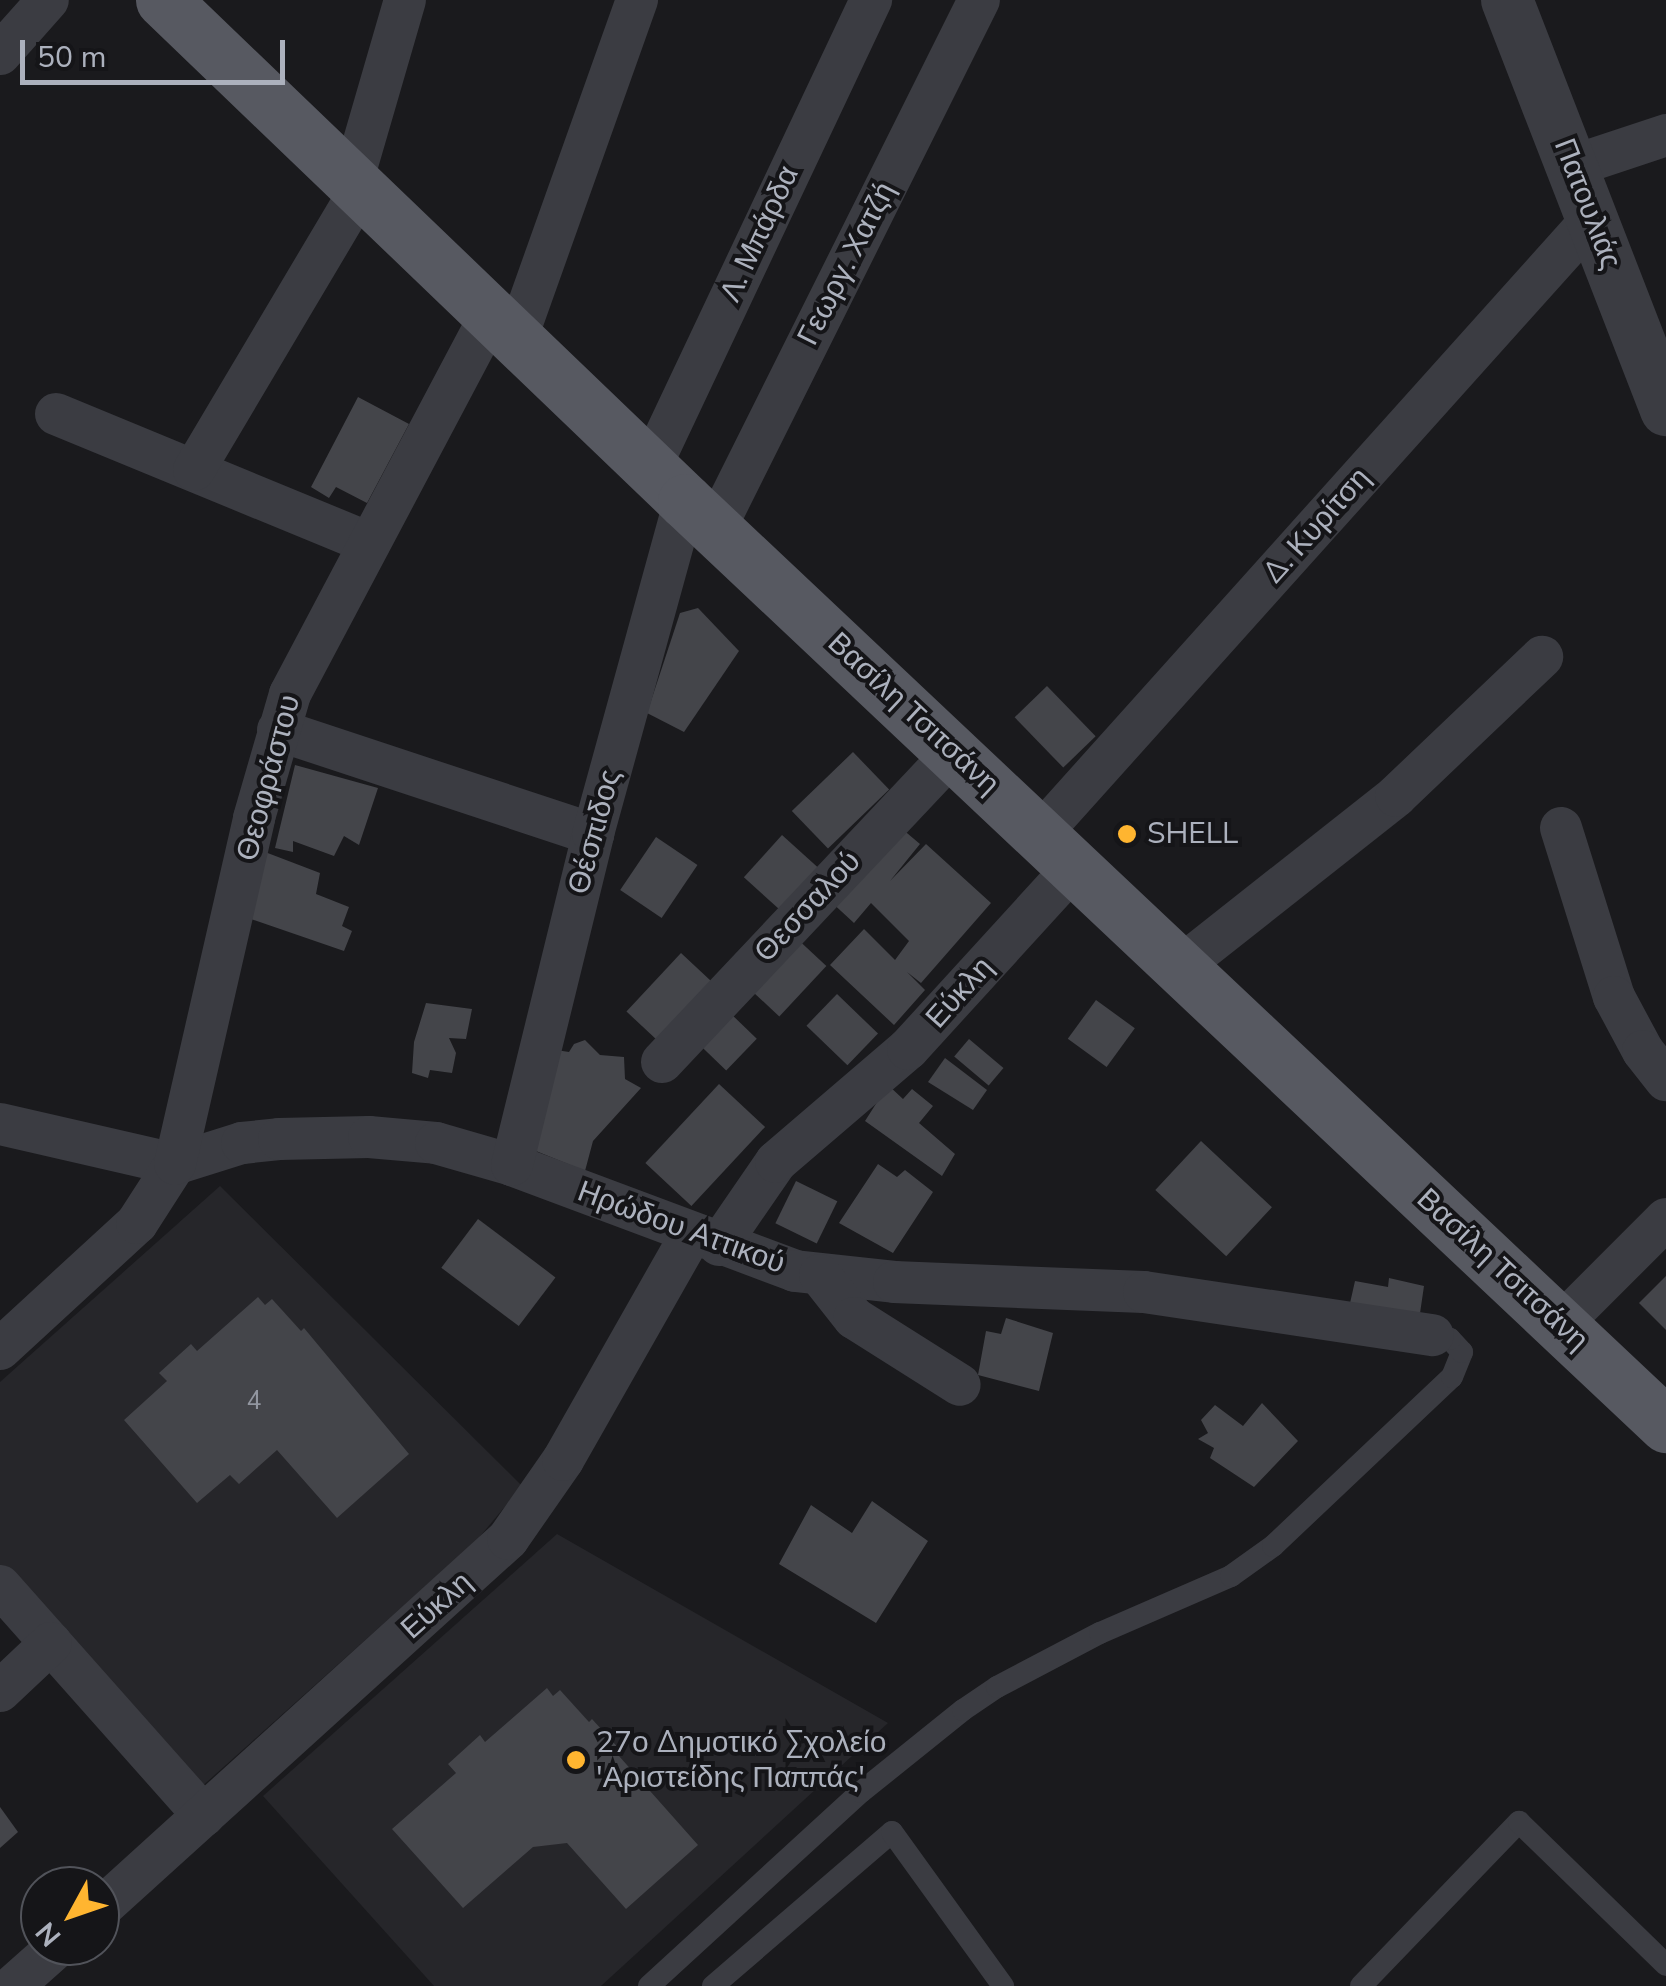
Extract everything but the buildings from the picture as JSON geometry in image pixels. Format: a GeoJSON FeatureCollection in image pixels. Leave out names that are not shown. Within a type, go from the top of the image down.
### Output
{"type":"FeatureCollection","features":[{"type":"Feature","properties":{"kind":"main road","name":"Βασίλη Τσιτσάνη"},"geometry":{"type":"LineString","coordinates":[[163,0],[683,499],[1666,1425]]}},
{"type":"Feature","properties":{"kind":"street"},"geometry":{"type":"LineString","coordinates":[[0,54],[48,0]]}},
{"type":"Feature","properties":{"kind":"street"},"geometry":{"type":"LineString","coordinates":[[194,470],[357,183],[405,0]]}},
{"type":"Feature","properties":{"kind":"street","name":"Θεοφράστου"},"geometry":{"type":"LineString","coordinates":[[0,1349],[124,1238],[150,1208],[175,1164],[278,730],[300,674],[369,543],[504,325],[638,0]]}},
{"type":"Feature","properties":{"kind":"street","name":"Λ. Μπάρδα"},"geometry":{"type":"LineString","coordinates":[[683,499],[871,0]]}},
{"type":"Feature","properties":{"kind":"street","name":"Γεωργ. Χατζή"},"geometry":{"type":"LineString","coordinates":[[683,499],[980,0]]}},
{"type":"Feature","properties":{"kind":"street","name":"Πατουλιάς"},"geometry":{"type":"LineString","coordinates":[[1507,0],[1593,218],[1651,328],[1666,410]]}},
{"type":"Feature","properties":{"kind":"street"},"geometry":{"type":"LineString","coordinates":[[1572,166],[1666,135]]}},
{"type":"Feature","properties":{"kind":"street","name":"Δ. Κυρίτση"},"geometry":{"type":"LineString","coordinates":[[1058,849],[1593,218]]}},
{"type":"Feature","properties":{"kind":"street"},"geometry":{"type":"LineString","coordinates":[[56,414],[369,543]]}},
{"type":"Feature","properties":{"kind":"street","name":"Θέσπιδος"},"geometry":{"type":"LineString","coordinates":[[512,1165],[683,499]]}},
{"type":"Feature","properties":{"kind":"street"},"geometry":{"type":"LineString","coordinates":[[1181,966],[1396,796],[1542,657]]}},
{"type":"Feature","properties":{"kind":"street"},"geometry":{"type":"LineString","coordinates":[[278,730],[594,834]]}},
{"type":"Feature","properties":{"kind":"street","name":"Θεσσαλού"},"geometry":{"type":"LineString","coordinates":[[662,1062],[954,752]]}},
{"type":"Feature","properties":{"kind":"street"},"geometry":{"type":"LineString","coordinates":[[1561,828],[1614,997],[1643,1051],[1666,1080]]}},
{"type":"Feature","properties":{"kind":"street","name":"Εύκλη"},"geometry":{"type":"LineString","coordinates":[[120,1890],[508,1539],[705,1240],[776,1162],[918,1040],[1058,849]]}},
{"type":"Feature","properties":{"kind":"street"},"geometry":{"type":"LineString","coordinates":[[0,1124],[175,1164]]}},
{"type":"Feature","properties":{"kind":"street","name":"Ηρώδου Αττικού"},"geometry":{"type":"LineString","coordinates":[[175,1164],[242,1143],[369,1137],[460,1148],[770,1264],[820,1275],[1144,1292],[1433,1335]]}},
{"type":"Feature","properties":{"kind":"street"},"geometry":{"type":"LineString","coordinates":[[1560,1325],[1666,1218]]}},
{"type":"Feature","properties":{"kind":"street"},"geometry":{"type":"LineString","coordinates":[[820,1275],[854,1318],[960,1385]]}},
{"type":"Feature","properties":{"kind":"street"},"geometry":{"type":"LineString","coordinates":[[0,1586],[204,1816]]}},
{"type":"Feature","properties":{"kind":"street"},"geometry":{"type":"LineString","coordinates":[[0,1692],[52,1644]]}},
{"type":"Feature","properties":{"kind":"street"},"geometry":{"type":"LineString","coordinates":[[13,1986],[36,1966]]}},
{"type":"Feature","properties":{"kind":"lane"},"geometry":{"type":"LineString","coordinates":[[650,1986],[862,1792],[964,1710],[1100,1634],[1231,1576],[1274,1546],[1452,1377],[1462,1352],[1450,1339],[1433,1335]]}},
{"type":"Feature","properties":{"kind":"lane"},"geometry":{"type":"LineString","coordinates":[[1361,1986],[1519,1822],[1666,1966]]}},
{"type":"Feature","properties":{"kind":"lane"},"geometry":{"type":"LineString","coordinates":[[713,1986],[892,1832],[1003,1986]]}},
{"type":"Feature","properties":{"kind":"shaded area"},"geometry":{"type":"Polygon","coordinates":[[[220,1186],[522,1486],[477,1540],[199,1789],[0,1566],[0,1382],[220,1186]]]}},
{"type":"Feature","properties":{"kind":"shaded area","name":"27ο Δημοτικό Σχολείο 'Αριστείδης Παππάς'"},"geometry":{"type":"Polygon","coordinates":[[[557,1534],[888,1723],[601,1986],[434,1986],[263,1796],[557,1534]]]}},
{"type":"Feature","properties":{"kind":"place","name":"SHELL"},"geometry":{"type":"Point","coordinates":[1127,834]}},
{"type":"Feature","properties":{"kind":"place","name":"27ο Δημοτικό Σχολείο 'Αριστείδης Παππάς'"},"geometry":{"type":"Point","coordinates":[576,1760]}}]}
